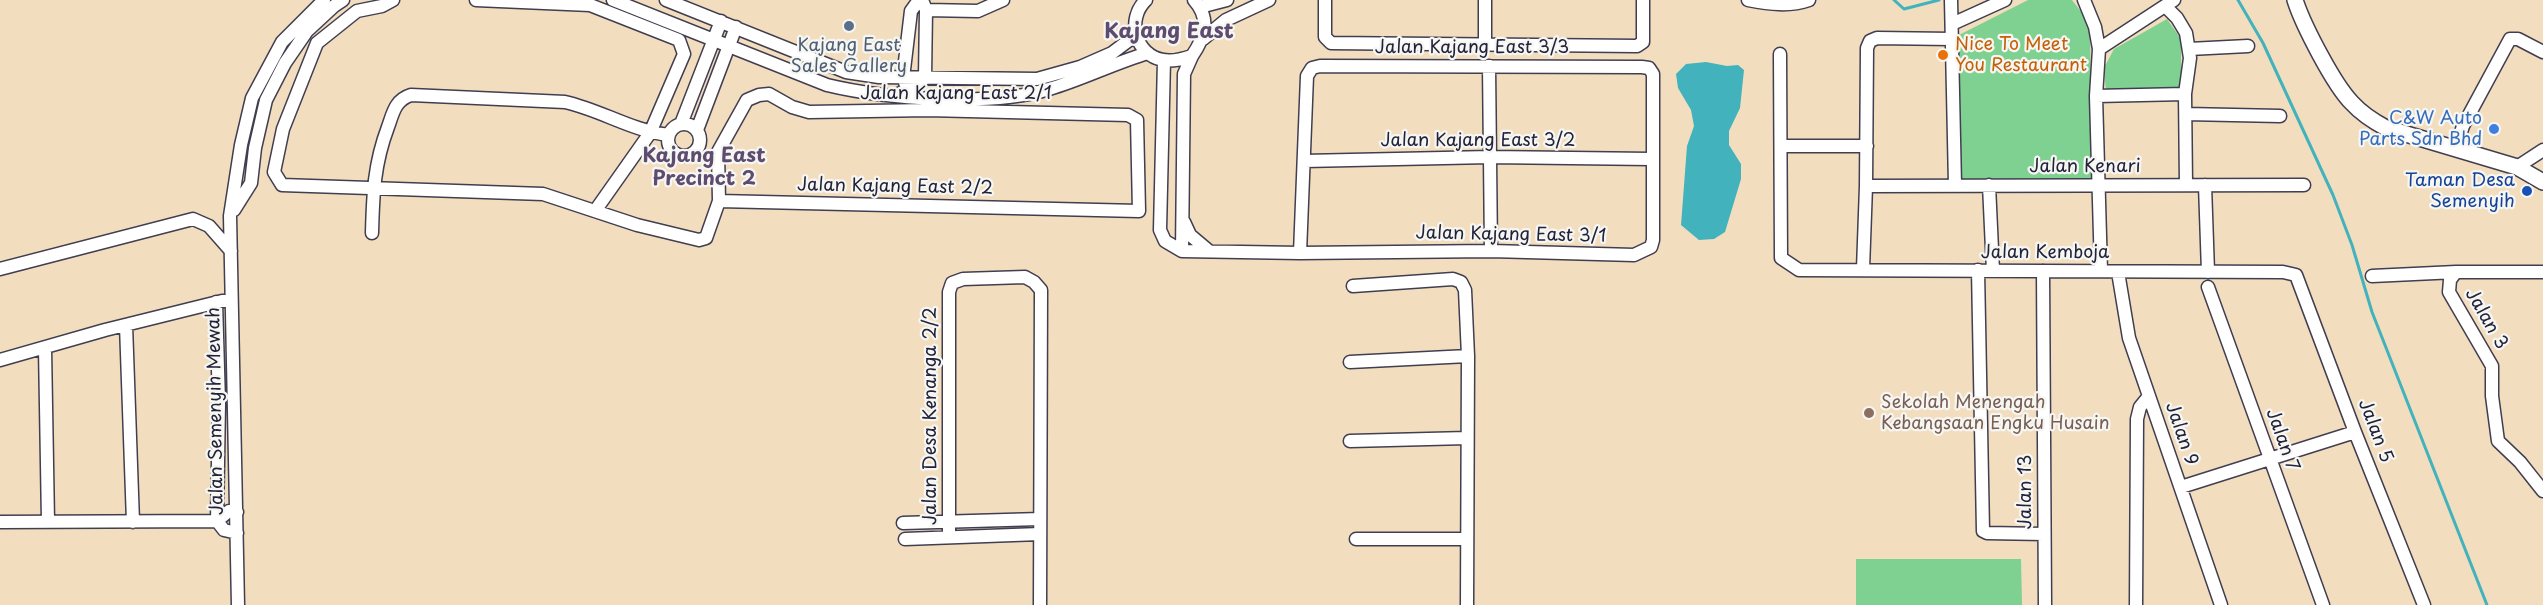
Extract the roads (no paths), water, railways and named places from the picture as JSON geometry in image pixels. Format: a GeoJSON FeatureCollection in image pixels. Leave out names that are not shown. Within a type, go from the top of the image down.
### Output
{"type":"FeatureCollection","features":[{"type":"Feature","properties":{"kind":"main road"},"geometry":{"type":"LineString","coordinates":[[2284,0],[2301,17]]}},
{"type":"Feature","properties":{"kind":"main road"},"geometry":{"type":"LineString","coordinates":[[2295,0],[2301,17],[2338,84],[2350,101],[2368,118],[2386,128],[2517,167],[2543,182]]}},
{"type":"Feature","properties":{"kind":"street","name":"Jalan Semenyih Mewah"},"geometry":{"type":"LineString","coordinates":[[238,605],[230,216],[241,145],[252,98],[282,42],[324,0]]}},
{"type":"Feature","properties":{"kind":"street"},"geometry":{"type":"LineString","coordinates":[[230,216],[251,183],[255,148],[266,100],[285,63],[307,31],[343,0]]}},
{"type":"Feature","properties":{"kind":"street"},"geometry":{"type":"LineString","coordinates":[[393,0],[382,6],[357,10],[317,42],[283,129],[274,172],[282,185],[543,194],[637,225],[699,240],[706,238],[719,201],[718,153],[699,146]]}},
{"type":"Feature","properties":{"kind":"street"},"geometry":{"type":"LineString","coordinates":[[476,0],[590,5],[679,40],[684,54],[650,133],[595,211]]}},
{"type":"Feature","properties":{"kind":"street"},"geometry":{"type":"LineString","coordinates":[[613,0],[730,44],[827,85],[860,93],[925,97],[1019,96],[1050,89],[1148,53]]}},
{"type":"Feature","properties":{"kind":"street"},"geometry":{"type":"LineString","coordinates":[[666,0],[846,72],[879,77],[1037,79],[1080,67],[1101,58],[1136,36]]}},
{"type":"Feature","properties":{"kind":"street"},"geometry":{"type":"LineString","coordinates":[[925,97],[905,84],[903,78],[911,11],[922,3],[978,11],[1003,0]]}},
{"type":"Feature","properties":{"kind":"street"},"geometry":{"type":"LineString","coordinates":[[1146,0],[1137,14],[1136,36],[1148,53],[1164,60],[1192,56]]}},
{"type":"Feature","properties":{"kind":"street"},"geometry":{"type":"LineString","coordinates":[[1203,39],[1204,17],[1197,3],[1227,0]]}},
{"type":"Feature","properties":{"kind":"street"},"geometry":{"type":"LineString","coordinates":[[1164,60],[1160,230],[1165,240],[1182,250],[1184,74],[1203,39],[1226,20],[1269,0]]}},
{"type":"Feature","properties":{"kind":"street"},"geometry":{"type":"LineString","coordinates":[[1325,0],[1325,37],[1331,43],[1641,45],[1643,0]]}},
{"type":"Feature","properties":{"kind":"street"},"geometry":{"type":"LineString","coordinates":[[1485,0],[1485,44]]}},
{"type":"Feature","properties":{"kind":"street"},"geometry":{"type":"LineString","coordinates":[[1748,0],[1768,4],[1796,4],[1809,0]]}},
{"type":"Feature","properties":{"kind":"street"},"geometry":{"type":"LineString","coordinates":[[1952,24],[2005,0]]}},
{"type":"Feature","properties":{"kind":"street"},"geometry":{"type":"LineString","coordinates":[[2084,0],[2095,27],[2100,49],[2096,96],[2101,271]]}},
{"type":"Feature","properties":{"kind":"street"},"geometry":{"type":"LineString","coordinates":[[922,3],[925,78]]}},
{"type":"Feature","properties":{"kind":"street"},"geometry":{"type":"LineString","coordinates":[[1951,4],[1955,185]]}},
{"type":"Feature","properties":{"kind":"street"},"geometry":{"type":"LineString","coordinates":[[2100,49],[2170,4],[2186,33],[2190,58],[2185,94],[2186,185]]}},
{"type":"Feature","properties":{"kind":"street"},"geometry":{"type":"LineString","coordinates":[[681,124],[721,21]]}},
{"type":"Feature","properties":{"kind":"street"},"geometry":{"type":"LineString","coordinates":[[697,130],[736,27]]}},
{"type":"Feature","properties":{"kind":"street"},"geometry":{"type":"LineString","coordinates":[[1863,269],[1867,48],[1870,41],[1877,38],[1952,39]]}},
{"type":"Feature","properties":{"kind":"street"},"geometry":{"type":"LineString","coordinates":[[2456,148],[2463,126],[2510,39],[2518,39],[2543,52]]}},
{"type":"Feature","properties":{"kind":"street"},"geometry":{"type":"LineString","coordinates":[[2189,49],[2248,46]]}},
{"type":"Feature","properties":{"kind":"street"},"geometry":{"type":"LineString","coordinates":[[1780,54],[1781,146],[1867,146]]}},
{"type":"Feature","properties":{"kind":"street","name":"Jalan Kajang East 3/3"},"geometry":{"type":"LineString","coordinates":[[1304,161],[1307,76],[1312,68],[1320,66],[1642,67]]}},
{"type":"Feature","properties":{"kind":"street"},"geometry":{"type":"LineString","coordinates":[[1489,66],[1491,251]]}},
{"type":"Feature","properties":{"kind":"street","name":"Jalan Kajang East 3/1"},"geometry":{"type":"LineString","coordinates":[[1182,250],[1300,253],[1491,251],[1634,255],[1651,247],[1653,240],[1651,159],[1653,74],[1649,68],[1642,67]]}},
{"type":"Feature","properties":{"kind":"street"},"geometry":{"type":"LineString","coordinates":[[894,96],[911,89],[925,78]]}},
{"type":"Feature","properties":{"kind":"street","name":"Jalan Kajang East 2/1"},"geometry":{"type":"LineString","coordinates":[[718,153],[747,100],[769,94],[792,107],[808,112],[928,110],[1128,115],[1137,120],[1138,211]]}},
{"type":"Feature","properties":{"kind":"street"},"geometry":{"type":"LineString","coordinates":[[2096,96],[2185,94]]}},
{"type":"Feature","properties":{"kind":"street"},"geometry":{"type":"LineString","coordinates":[[372,232],[373,187],[377,155],[396,105],[402,98],[411,95],[565,102],[582,106],[650,133],[669,135]]}},
{"type":"Feature","properties":{"kind":"street"},"geometry":{"type":"LineString","coordinates":[[2186,114],[2280,116]]}},
{"type":"Feature","properties":{"kind":"street"},"geometry":{"type":"LineString","coordinates":[[681,124],[693,126],[700,138],[699,146],[688,156],[678,155],[668,145],[669,135],[681,124]]}},
{"type":"Feature","properties":{"kind":"street","name":"Jalan Kemboja"},"geometry":{"type":"LineString","coordinates":[[1781,146],[1781,258],[1799,270],[2292,273]]}},
{"type":"Feature","properties":{"kind":"street"},"geometry":{"type":"LineString","coordinates":[[2517,167],[2543,150]]}},
{"type":"Feature","properties":{"kind":"street","name":"Jalan Kajang East 3/2"},"geometry":{"type":"LineString","coordinates":[[1304,161],[1490,157],[1651,159]]}},
{"type":"Feature","properties":{"kind":"street"},"geometry":{"type":"LineString","coordinates":[[1300,253],[1304,161]]}},
{"type":"Feature","properties":{"kind":"street"},"geometry":{"type":"LineString","coordinates":[[1989,185],[1993,271]]}},
{"type":"Feature","properties":{"kind":"street"},"geometry":{"type":"LineString","coordinates":[[2205,185],[2208,272]]}},
{"type":"Feature","properties":{"kind":"street","name":"Jalan Kenari"},"geometry":{"type":"LineString","coordinates":[[1866,186],[2304,185]]}},
{"type":"Feature","properties":{"kind":"street","name":"Jalan Kajang East 2/2"},"geometry":{"type":"LineString","coordinates":[[719,201],[1138,211]]}},
{"type":"Feature","properties":{"kind":"street"},"geometry":{"type":"LineString","coordinates":[[0,269],[193,219],[209,226],[231,251]]}},
{"type":"Feature","properties":{"kind":"street"},"geometry":{"type":"LineString","coordinates":[[1183,220],[1190,235],[1209,251]]}},
{"type":"Feature","properties":{"kind":"street"},"geometry":{"type":"LineString","coordinates":[[1978,270],[1983,531],[1987,533],[2044,534]]}},
{"type":"Feature","properties":{"kind":"street","name":"Jalan 13"},"geometry":{"type":"LineString","coordinates":[[2043,271],[2045,605]]}},
{"type":"Feature","properties":{"kind":"street","name":"Jalan 9"},"geometry":{"type":"LineString","coordinates":[[2118,272],[2129,338],[2221,605]]}},
{"type":"Feature","properties":{"kind":"street","name":"Jalan 3"},"geometry":{"type":"LineString","coordinates":[[2543,272],[2456,273],[2450,279],[2450,292],[2492,366],[2492,396],[2498,441],[2520,462],[2543,491]]}},
{"type":"Feature","properties":{"kind":"street","name":"Jalan 5"},"geometry":{"type":"LineString","coordinates":[[2292,273],[2300,281],[2355,432],[2424,605]]}},
{"type":"Feature","properties":{"kind":"street"},"geometry":{"type":"LineString","coordinates":[[2372,276],[2456,273]]}},
{"type":"Feature","properties":{"kind":"street","name":"Jalan Desa Kenanga 2/2"},"geometry":{"type":"LineString","coordinates":[[949,537],[949,292],[952,283],[963,279],[1025,277],[1041,290],[1040,519]]}},
{"type":"Feature","properties":{"kind":"street"},"geometry":{"type":"LineString","coordinates":[[1353,286],[1453,279],[1461,282],[1465,290],[1468,356],[1467,605]]}},
{"type":"Feature","properties":{"kind":"street","name":"Jalan 7"},"geometry":{"type":"LineString","coordinates":[[2208,286],[2323,605]]}},
{"type":"Feature","properties":{"kind":"street"},"geometry":{"type":"LineString","coordinates":[[0,360],[216,302],[231,302]]}},
{"type":"Feature","properties":{"kind":"street"},"geometry":{"type":"LineString","coordinates":[[216,302],[221,522]]}},
{"type":"Feature","properties":{"kind":"street"},"geometry":{"type":"LineString","coordinates":[[126,325],[133,522]]}},
{"type":"Feature","properties":{"kind":"street"},"geometry":{"type":"LineString","coordinates":[[45,348],[48,522]]}},
{"type":"Feature","properties":{"kind":"street"},"geometry":{"type":"LineString","coordinates":[[1350,362],[1468,356]]}},
{"type":"Feature","properties":{"kind":"street"},"geometry":{"type":"LineString","coordinates":[[2136,605],[2137,419],[2140,407],[2149,396]]}},
{"type":"Feature","properties":{"kind":"street"},"geometry":{"type":"LineString","coordinates":[[2181,487],[2355,432]]}},
{"type":"Feature","properties":{"kind":"street"},"geometry":{"type":"LineString","coordinates":[[1350,441],[1467,438]]}},
{"type":"Feature","properties":{"kind":"street"},"geometry":{"type":"LineString","coordinates":[[0,522],[221,522],[237,512]]}},
{"type":"Feature","properties":{"kind":"street"},"geometry":{"type":"LineString","coordinates":[[903,523],[1040,519],[1040,605]]}},
{"type":"Feature","properties":{"kind":"street"},"geometry":{"type":"LineString","coordinates":[[221,522],[237,533]]}},
{"type":"Feature","properties":{"kind":"street"},"geometry":{"type":"LineString","coordinates":[[905,539],[1040,534]]}},
{"type":"Feature","properties":{"kind":"street"},"geometry":{"type":"LineString","coordinates":[[1356,539],[1467,539]]}},
{"type":"Feature","properties":{"kind":"water"},"geometry":{"type":"Polygon","coordinates":[[[1706,62],[1727,66],[1738,65],[1744,70],[1740,108],[1729,131],[1729,145],[1741,164],[1741,179],[1725,232],[1714,239],[1699,240],[1681,225],[1687,146],[1694,126],[1691,110],[1678,88],[1676,74],[1686,64],[1706,62]]]}},
{"type":"Feature","properties":{"kind":"waterway"},"geometry":{"type":"LineString","coordinates":[[1894,0],[1904,9],[1939,0]]}},
{"type":"Feature","properties":{"kind":"waterway"},"geometry":{"type":"LineString","coordinates":[[2238,0],[2263,43],[2333,195],[2352,245],[2372,312],[2487,605]]}},
{"type":"Feature","properties":{"kind":"place","name":"Kajang East Sales Gallery"},"geometry":{"type":"Point","coordinates":[849,26]}},
{"type":"Feature","properties":{"kind":"place","name":"Nice To Meet You Restaurant"},"geometry":{"type":"Point","coordinates":[1943,55]}},
{"type":"Feature","properties":{"kind":"place","name":"C&W Auto Parts Sdn Bhd"},"geometry":{"type":"Point","coordinates":[2494,129]}},
{"type":"Feature","properties":{"kind":"place","name":"Taman Desa Semenyih"},"geometry":{"type":"Point","coordinates":[2527,191]}},
{"type":"Feature","properties":{"kind":"place","name":"Sekolah Menengah Kebangsaan Engku Husain"},"geometry":{"type":"Point","coordinates":[1869,413]}},
{"type":"Feature","properties":{"kind":"district","name":"Kajang East"},"geometry":{"type":"Point","coordinates":[1169,32]}},
{"type":"Feature","properties":{"kind":"district","name":"Kajang East Precinct 2"},"geometry":{"type":"Point","coordinates":[704,168]}}]}
